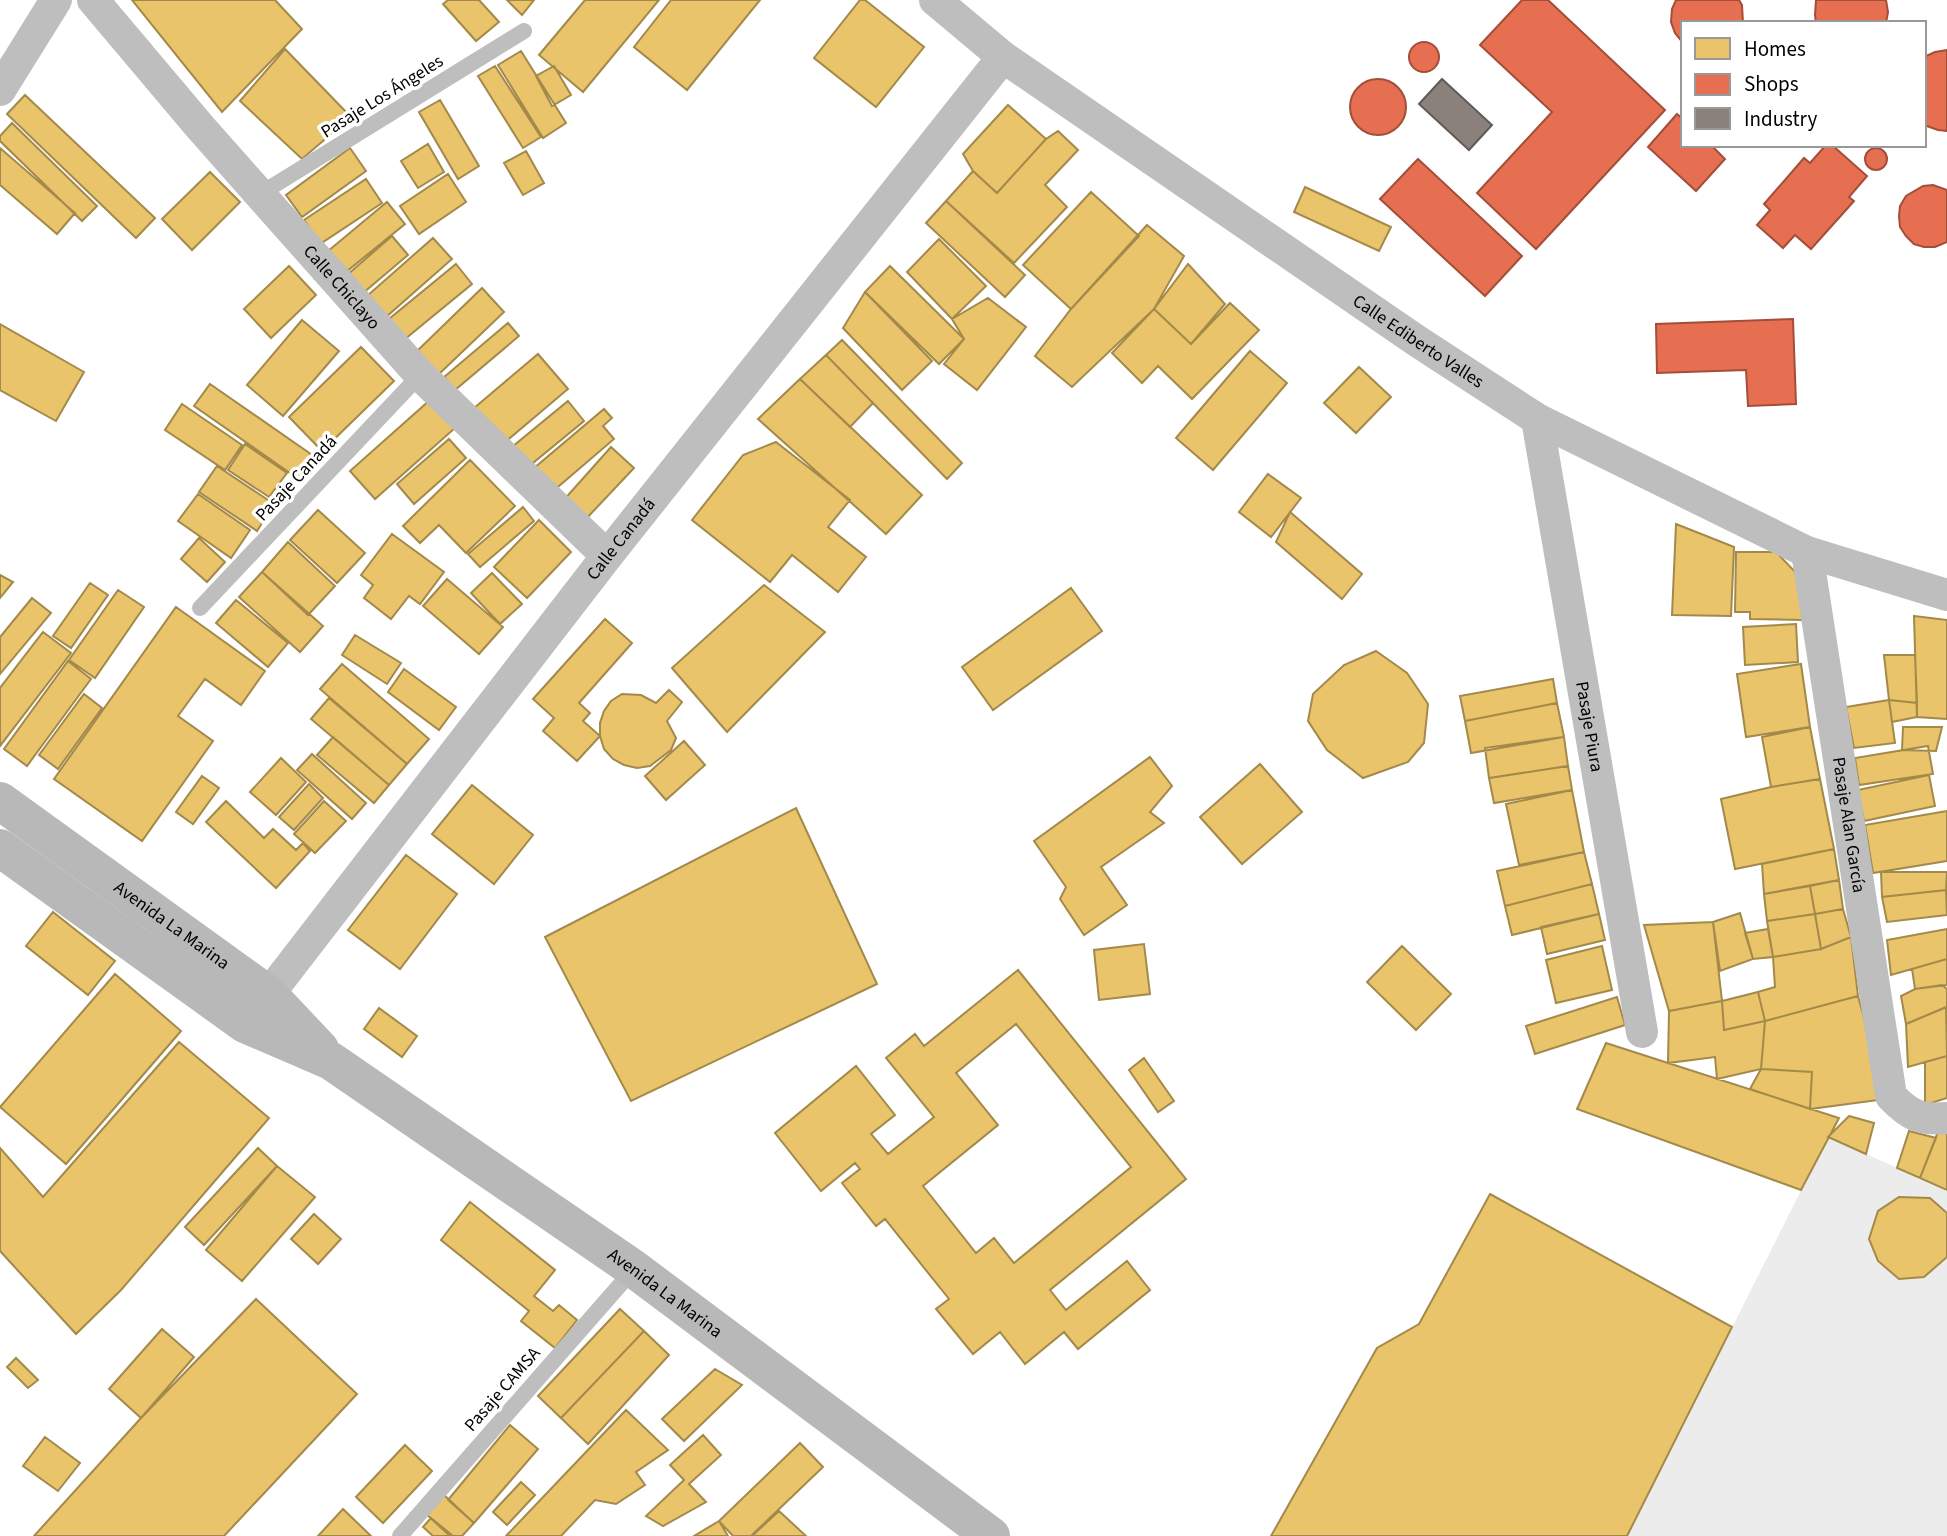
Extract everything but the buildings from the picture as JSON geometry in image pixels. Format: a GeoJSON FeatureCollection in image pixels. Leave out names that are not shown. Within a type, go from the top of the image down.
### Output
{"type":"FeatureCollection","features":[{"type":"Feature","properties":{"kind":"main road","name":"Avenida La Marina"},"geometry":{"type":"LineString","coordinates":[[0,802],[268,995],[331,1061]]}},
{"type":"Feature","properties":{"kind":"main road","name":"Avenida La Marina"},"geometry":{"type":"LineString","coordinates":[[0,848],[245,1024],[331,1061],[634,1269],[991,1536]]}},
{"type":"Feature","properties":{"kind":"street"},"geometry":{"type":"LineString","coordinates":[[0,90],[56,0]]}},
{"type":"Feature","properties":{"kind":"street","name":"Calle Chiclayo"},"geometry":{"type":"LineString","coordinates":[[93,0],[420,375],[607,556]]}},
{"type":"Feature","properties":{"kind":"street","name":"Calle Ediberto Valles"},"geometry":{"type":"LineString","coordinates":[[935,0],[1003,57],[1418,341],[1537,419],[1807,552],[1947,596]]}},
{"type":"Feature","properties":{"kind":"street","name":"Calle Canadá"},"geometry":{"type":"LineString","coordinates":[[245,1024],[607,556],[1003,57]]}},
{"type":"Feature","properties":{"kind":"street","name":"Pasaje Piura"},"geometry":{"type":"LineString","coordinates":[[1537,419],[1642,1032]]}},
{"type":"Feature","properties":{"kind":"street","name":"Pasaje Alan García"},"geometry":{"type":"LineString","coordinates":[[1807,552],[1891,1096],[1906,1111],[1925,1120],[1947,1118]]}},
{"type":"Feature","properties":{"kind":"lane","name":"Pasaje Los Ángeles"},"geometry":{"type":"LineString","coordinates":[[260,194],[524,32]]}},
{"type":"Feature","properties":{"kind":"lane","name":"Pasaje Canadá"},"geometry":{"type":"LineString","coordinates":[[200,608],[420,375]]}},
{"type":"Feature","properties":{"kind":"lane","name":"Pasaje CAMSA"},"geometry":{"type":"LineString","coordinates":[[400,1536],[634,1269]]}},
{"type":"Feature","properties":{"kind":"shaded area"},"geometry":{"type":"Polygon","coordinates":[[[1828,1137],[1947,1190],[1947,1536],[1627,1536],[1828,1137]]]}}]}
